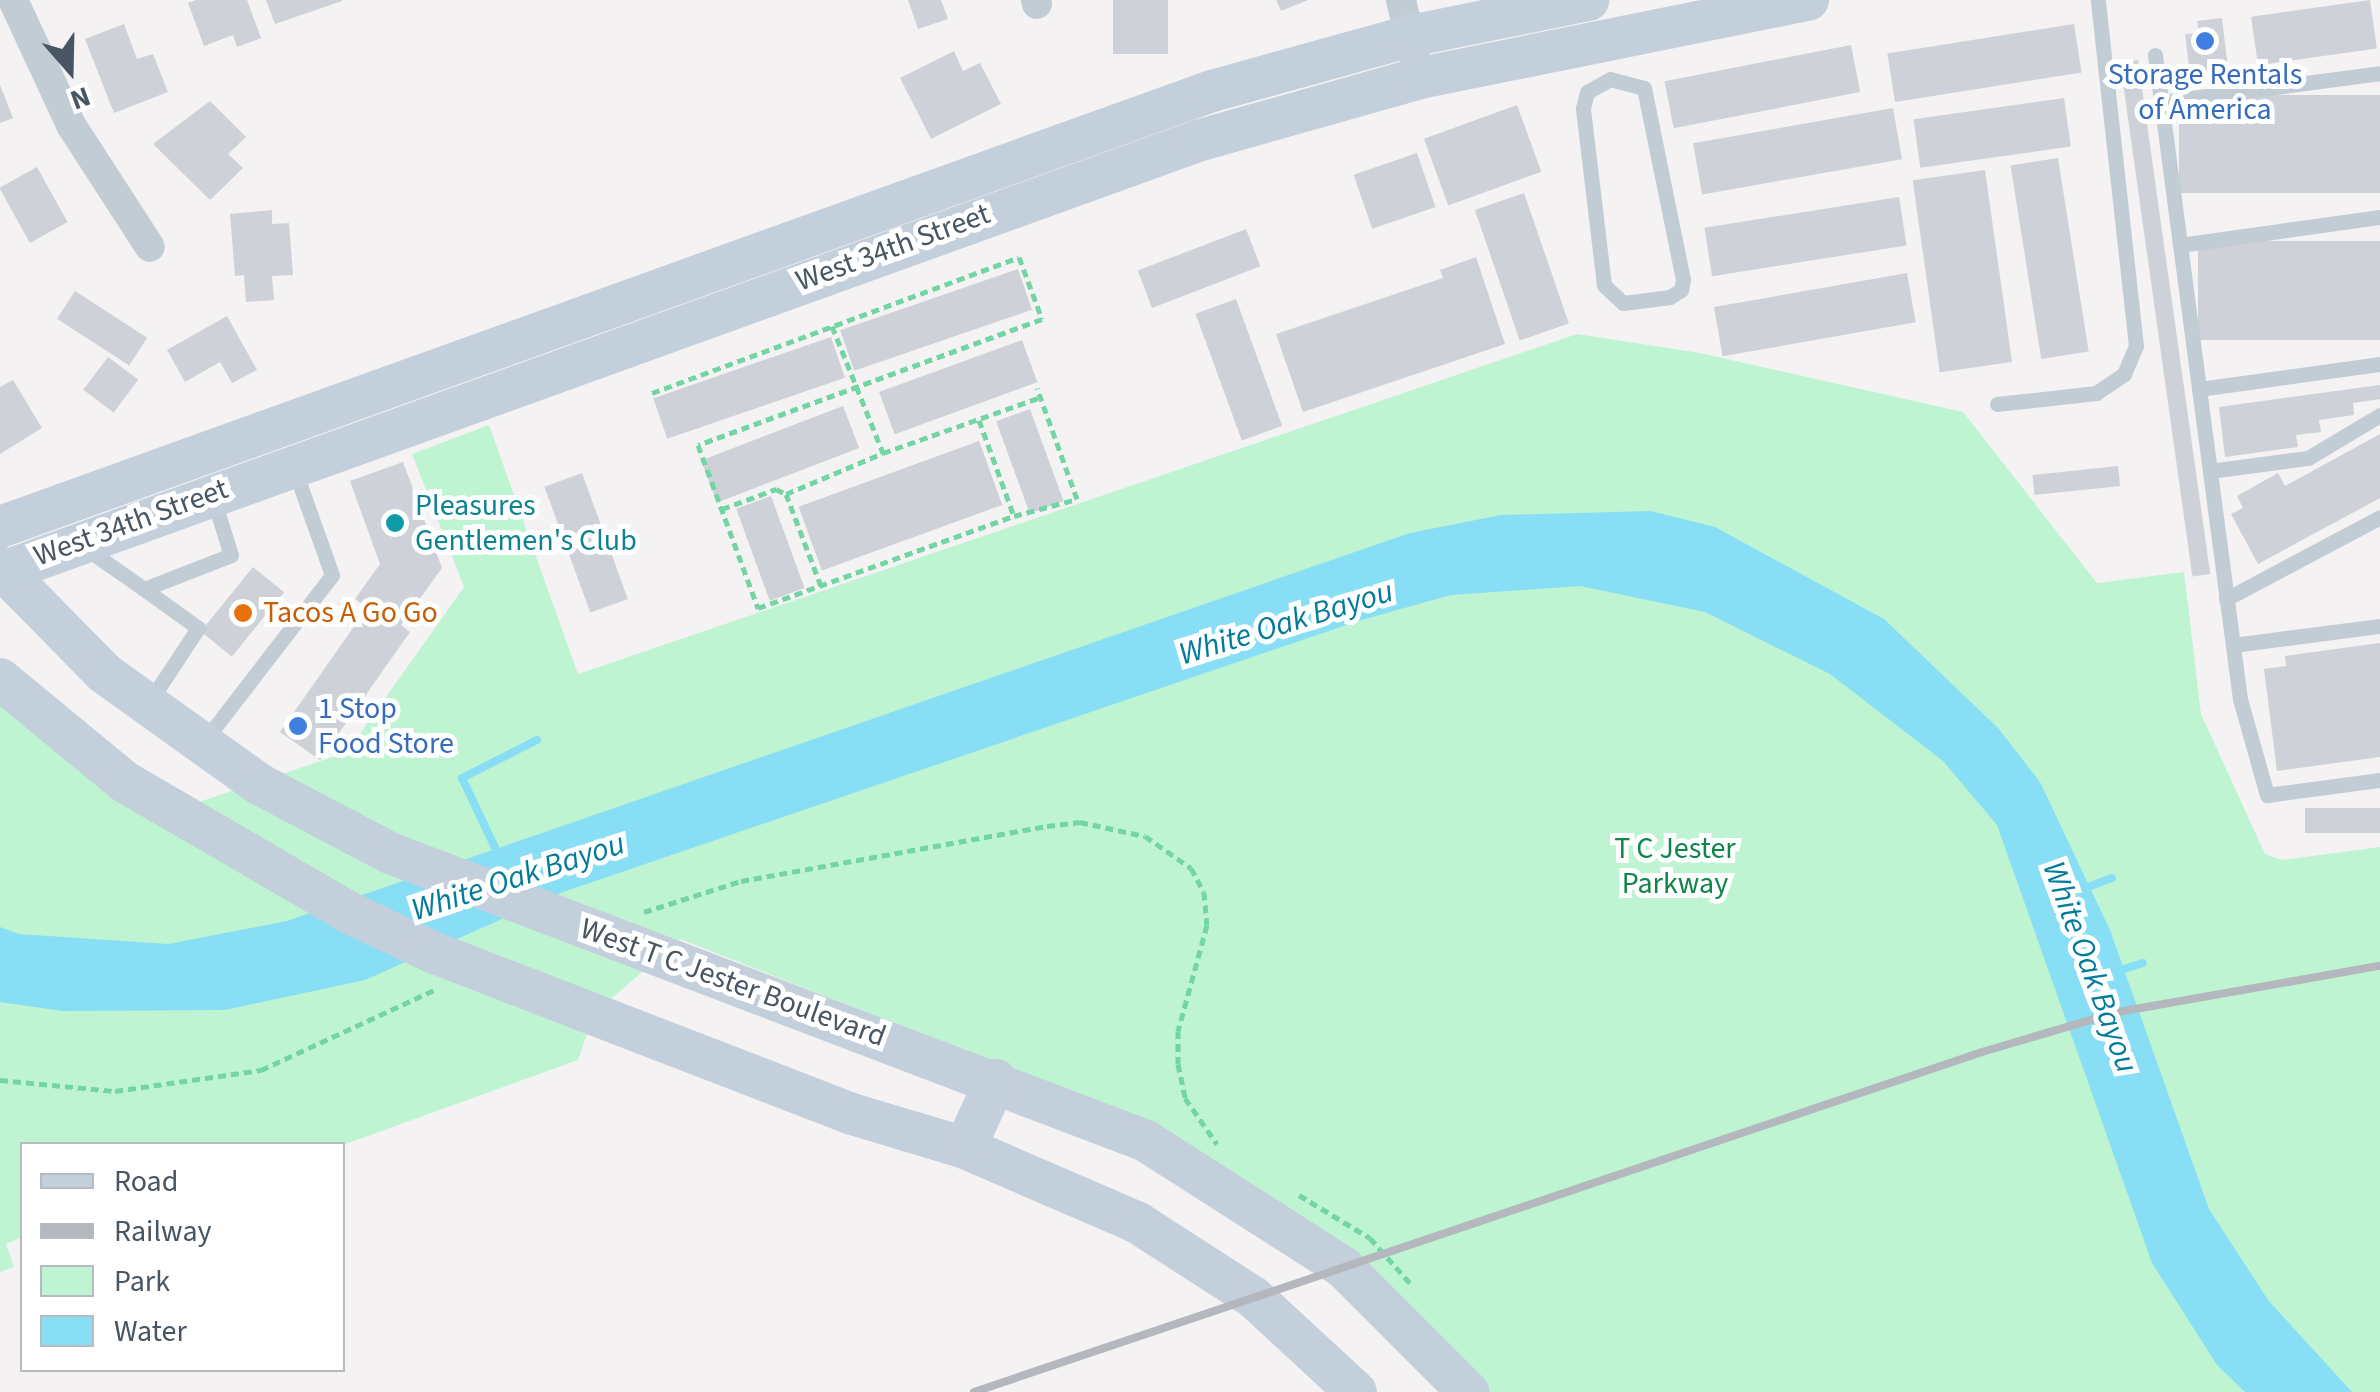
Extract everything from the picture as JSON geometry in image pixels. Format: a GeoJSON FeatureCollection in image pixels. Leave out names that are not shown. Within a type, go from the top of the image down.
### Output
{"type":"FeatureCollection","features":[{"type":"Feature","properties":{"kind":"main road","name":"West 34th Street"},"geometry":{"type":"LineString","coordinates":[[1,570],[1112,170],[1420,78],[1788,1]]}},
{"type":"Feature","properties":{"kind":"main road","name":"West 34th Street"},"geometry":{"type":"LineString","coordinates":[[0,527],[1406,18],[1600,39]]}},
{"type":"Feature","properties":{"kind":"main road","name":"West T C Jester Boulevard"},"geometry":{"type":"LineString","coordinates":[[1,570],[104,672],[260,784],[390,853],[619,942],[996,1080],[1146,1141],[1245,1200],[1343,1266],[1459,1389]]}},
{"type":"Feature","properties":{"kind":"main road"},"geometry":{"type":"LineString","coordinates":[[0,679],[125,782],[280,876],[432,952],[852,1114],[965,1148],[1138,1223],[1253,1297],[1356,1392]]}},
{"type":"Feature","properties":{"kind":"main road"},"geometry":{"type":"LineString","coordinates":[[224,842],[260,784]]}},
{"type":"Feature","properties":{"kind":"main road"},"geometry":{"type":"LineString","coordinates":[[965,1148],[996,1080]]}},
{"type":"Feature","properties":{"kind":"street"},"geometry":{"type":"LineString","coordinates":[[14,0],[70,126],[150,247]]}},
{"type":"Feature","properties":{"kind":"street"},"geometry":{"type":"LineString","coordinates":[[1406,18],[1420,78]]}},
{"type":"Feature","properties":{"kind":"lane"},"geometry":{"type":"LineString","coordinates":[[1997,404],[2096,392],[2124,374],[2136,346],[2098,0]]}},
{"type":"Feature","properties":{"kind":"lane"},"geometry":{"type":"LineString","coordinates":[[1600,39],[1644,88],[1682,279],[1681,290],[1670,297],[1624,303],[1604,285],[1582,108],[1600,39]]}},
{"type":"Feature","properties":{"kind":"lane"},"geometry":{"type":"LineString","coordinates":[[2155,55],[2232,645],[2267,795],[2380,780]]}},
{"type":"Feature","properties":{"kind":"lane"},"geometry":{"type":"LineString","coordinates":[[2161,102],[2380,73]]}},
{"type":"Feature","properties":{"kind":"lane"},"geometry":{"type":"LineString","coordinates":[[2180,246],[2380,218]]}},
{"type":"Feature","properties":{"kind":"lane"},"geometry":{"type":"LineString","coordinates":[[2199,389],[2380,364]]}},
{"type":"Feature","properties":{"kind":"lane"},"geometry":{"type":"LineString","coordinates":[[2210,471],[2308,458],[2380,415]]}},
{"type":"Feature","properties":{"kind":"lane"},"geometry":{"type":"LineString","coordinates":[[203,744],[332,575],[292,464]]}},
{"type":"Feature","properties":{"kind":"lane"},"geometry":{"type":"LineString","coordinates":[[144,589],[232,555],[212,494]]}},
{"type":"Feature","properties":{"kind":"lane"},"geometry":{"type":"LineString","coordinates":[[2226,599],[2380,517]]}},
{"type":"Feature","properties":{"kind":"lane"},"geometry":{"type":"LineString","coordinates":[[80,544],[198,628],[148,704]]}},
{"type":"Feature","properties":{"kind":"lane"},"geometry":{"type":"LineString","coordinates":[[2232,645],[2380,626]]}},
{"type":"Feature","properties":{"kind":"path"},"geometry":{"type":"LineString","coordinates":[[652,393],[1020,258],[1042,318],[903,366],[905,371],[856,392],[805,402],[773,422],[698,445],[758,608],[1014,516],[1078,499],[1038,388]]}},
{"type":"Feature","properties":{"kind":"path"},"geometry":{"type":"LineString","coordinates":[[832,326],[883,453]]}},
{"type":"Feature","properties":{"kind":"path"},"geometry":{"type":"LineString","coordinates":[[786,494],[883,453],[1041,397]]}},
{"type":"Feature","properties":{"kind":"path"},"geometry":{"type":"LineString","coordinates":[[978,420],[1014,516]]}},
{"type":"Feature","properties":{"kind":"path"},"geometry":{"type":"LineString","coordinates":[[722,509],[776,489],[786,494],[822,586]]}},
{"type":"Feature","properties":{"kind":"green space","name":"T C Jester Parkway"},"geometry":{"type":"Polygon","coordinates":[[[1577,334],[1700,353],[1963,412],[2097,583],[2184,572],[2201,714],[2265,854],[2282,860],[2380,847],[2380,1392],[1487,1392],[1093,1101],[680,939],[581,1025],[587,1034],[578,1060],[345,1144],[20,1142],[20,1238],[6,1244],[14,1267],[0,1272],[0,698],[152,818],[347,752],[464,587],[412,454],[489,425],[578,674],[1577,334]]]}},
{"type":"Feature","properties":{"kind":"water","name":"White Oak Bayou"},"geometry":{"type":"Polygon","coordinates":[[[1650,511],[1715,527],[1884,619],[1998,728],[2040,782],[2110,930],[2209,1209],[2268,1300],[2352,1392],[2245,1392],[2217,1365],[2152,1263],[1997,825],[1943,761],[1830,674],[1705,612],[1580,586],[1451,595],[1358,621],[563,892],[365,980],[225,1010],[62,1011],[0,1002],[0,927],[19,934],[168,944],[287,921],[1410,533],[1501,515],[1650,511]]]}},
{"type":"Feature","properties":{"kind":"building"},"geometry":{"type":"Polygon","coordinates":[[[247,0],[261,38],[237,47],[233,35],[204,46],[188,3],[247,0]]]}},
{"type":"Feature","properties":{"kind":"building"},"geometry":{"type":"Polygon","coordinates":[[[266,0],[342,0],[342,1],[275,24],[266,0]]]}},
{"type":"Feature","properties":{"kind":"building"},"geometry":{"type":"Polygon","coordinates":[[[908,0],[941,0],[948,19],[918,29],[908,0]]]}},
{"type":"Feature","properties":{"kind":"building"},"geometry":{"type":"Polygon","coordinates":[[[1113,0],[1168,0],[1168,54],[1113,54],[1113,0]]]}},
{"type":"Feature","properties":{"kind":"building"},"geometry":{"type":"Polygon","coordinates":[[[1276,0],[1308,0],[1281,11],[1276,0]]]}},
{"type":"Feature","properties":{"kind":"building"},"geometry":{"type":"Polygon","coordinates":[[[2370,0],[2377,49],[2258,65],[2251,17],[2370,0]]]}},
{"type":"Feature","properties":{"kind":"building","name":"Storage Rentals of America"},"geometry":{"type":"Polygon","coordinates":[[[2222,18],[2228,69],[2190,74],[2185,34],[2199,33],[2197,21],[2222,18]]]}},
{"type":"Feature","properties":{"kind":"building"},"geometry":{"type":"Polygon","coordinates":[[[124,24],[137,59],[153,54],[168,92],[114,113],[85,39],[124,24]]]}},
{"type":"Feature","properties":{"kind":"building"},"geometry":{"type":"Polygon","coordinates":[[[2074,24],[2082,72],[1895,102],[1887,54],[2074,24]]]}},
{"type":"Feature","properties":{"kind":"building"},"geometry":{"type":"Polygon","coordinates":[[[1851,45],[1860,92],[1674,128],[1664,81],[1851,45]]]}},
{"type":"Feature","properties":{"kind":"building"},"geometry":{"type":"Polygon","coordinates":[[[954,51],[963,71],[980,63],[1001,104],[931,139],[900,78],[954,51]]]}},
{"type":"Feature","properties":{"kind":"building"},"geometry":{"type":"Polygon","coordinates":[[[2138,60],[2210,574],[2192,576],[2120,63],[2138,60]]]}},
{"type":"Feature","properties":{"kind":"building"},"geometry":{"type":"Polygon","coordinates":[[[0,85],[13,118],[0,123],[0,85]]]}},
{"type":"Feature","properties":{"kind":"building"},"geometry":{"type":"Polygon","coordinates":[[[2179,95],[2380,95],[2380,193],[2179,193],[2179,95]]]}},
{"type":"Feature","properties":{"kind":"building"},"geometry":{"type":"Polygon","coordinates":[[[2064,98],[2071,147],[1920,168],[1913,119],[2064,98]]]}},
{"type":"Feature","properties":{"kind":"building"},"geometry":{"type":"Polygon","coordinates":[[[210,101],[246,137],[228,154],[243,168],[210,200],[153,144],[210,101]]]}},
{"type":"Feature","properties":{"kind":"building"},"geometry":{"type":"Polygon","coordinates":[[[1517,105],[1541,172],[1448,206],[1424,139],[1517,105]]]}},
{"type":"Feature","properties":{"kind":"building"},"geometry":{"type":"Polygon","coordinates":[[[1893,108],[1902,159],[1702,194],[1693,143],[1893,108]]]}},
{"type":"Feature","properties":{"kind":"building"},"geometry":{"type":"Polygon","coordinates":[[[1417,153],[1436,207],[1372,229],[1354,175],[1417,153]]]}},
{"type":"Feature","properties":{"kind":"building"},"geometry":{"type":"Polygon","coordinates":[[[2058,158],[2089,352],[2041,359],[2011,166],[2058,158]]]}},
{"type":"Feature","properties":{"kind":"building"},"geometry":{"type":"Polygon","coordinates":[[[37,167],[68,222],[30,243],[0,188],[37,167]]]}},
{"type":"Feature","properties":{"kind":"building"},"geometry":{"type":"Polygon","coordinates":[[[1985,170],[2012,362],[1940,372],[1913,180],[1985,170]]]}},
{"type":"Feature","properties":{"kind":"building"},"geometry":{"type":"Polygon","coordinates":[[[1524,193],[1569,323],[1520,340],[1475,210],[1524,193]]]}},
{"type":"Feature","properties":{"kind":"building"},"geometry":{"type":"Polygon","coordinates":[[[1899,197],[1907,245],[1712,276],[1704,228],[1899,197]]]}},
{"type":"Feature","properties":{"kind":"building"},"geometry":{"type":"Polygon","coordinates":[[[272,210],[272,224],[289,223],[293,275],[272,276],[274,300],[246,302],[244,275],[235,276],[230,214],[272,210]]]}},
{"type":"Feature","properties":{"kind":"building"},"geometry":{"type":"Polygon","coordinates":[[[1246,229],[1260,266],[1152,308],[1138,271],[1246,229]]]}},
{"type":"Feature","properties":{"kind":"building"},"geometry":{"type":"Polygon","coordinates":[[[2198,241],[2380,241],[2380,340],[2198,340],[2198,241]]]}},
{"type":"Feature","properties":{"kind":"building"},"geometry":{"type":"Polygon","coordinates":[[[1476,257],[1505,344],[1303,412],[1276,334],[1443,278],[1440,270],[1476,257]]]}},
{"type":"Feature","properties":{"kind":"building"},"geometry":{"type":"Polygon","coordinates":[[[1018,269],[1032,310],[854,371],[840,330],[1018,269]]]}},
{"type":"Feature","properties":{"kind":"building"},"geometry":{"type":"Polygon","coordinates":[[[1907,273],[1916,322],[1723,356],[1714,307],[1907,273]]]}},
{"type":"Feature","properties":{"kind":"building"},"geometry":{"type":"Polygon","coordinates":[[[75,291],[147,338],[129,366],[57,319],[75,291]]]}},
{"type":"Feature","properties":{"kind":"building"},"geometry":{"type":"Polygon","coordinates":[[[1236,299],[1282,426],[1242,441],[1196,314],[1236,299]]]}},
{"type":"Feature","properties":{"kind":"building"},"geometry":{"type":"Polygon","coordinates":[[[227,316],[257,370],[232,383],[220,362],[185,382],[167,350],[227,316]]]}},
{"type":"Feature","properties":{"kind":"building"},"geometry":{"type":"Polygon","coordinates":[[[831,337],[845,378],[667,439],[653,398],[831,337]]]}},
{"type":"Feature","properties":{"kind":"building"},"geometry":{"type":"Polygon","coordinates":[[[1022,340],[1037,382],[895,434],[879,392],[1022,340]]]}},
{"type":"Feature","properties":{"kind":"building"},"geometry":{"type":"Polygon","coordinates":[[[108,357],[138,380],[114,413],[83,390],[108,357]]]}},
{"type":"Feature","properties":{"kind":"building"},"geometry":{"type":"Polygon","coordinates":[[[13,380],[42,428],[0,454],[0,387],[13,380]]]}},
{"type":"Feature","properties":{"kind":"building"},"geometry":{"type":"Polygon","coordinates":[[[2380,385],[2380,399],[2353,403],[2354,415],[2319,420],[2321,432],[2296,435],[2298,447],[2225,457],[2219,407],[2380,385]]]}},
{"type":"Feature","properties":{"kind":"building"},"geometry":{"type":"Polygon","coordinates":[[[843,406],[859,448],[717,502],[701,460],[843,406]]]}},
{"type":"Feature","properties":{"kind":"building"},"geometry":{"type":"Polygon","coordinates":[[[1030,409],[1064,501],[1030,513],[996,421],[1030,409]]]}},
{"type":"Feature","properties":{"kind":"building"},"geometry":{"type":"Polygon","coordinates":[[[2380,434],[2380,498],[2258,564],[2231,514],[2243,508],[2237,496],[2278,473],[2285,486],[2380,434]]]}},
{"type":"Feature","properties":{"kind":"building"},"geometry":{"type":"Polygon","coordinates":[[[979,441],[1002,505],[822,571],[799,507],[979,441]]]}},
{"type":"Feature","properties":{"kind":"building"},"geometry":{"type":"Polygon","coordinates":[[[403,462],[442,568],[401,625],[410,632],[320,760],[280,732],[367,608],[355,599],[380,564],[350,481],[403,462]]]}},
{"type":"Feature","properties":{"kind":"building"},"geometry":{"type":"Polygon","coordinates":[[[2118,466],[2120,486],[2035,495],[2032,475],[2118,466]]]}},
{"type":"Feature","properties":{"kind":"building"},"geometry":{"type":"Polygon","coordinates":[[[582,473],[628,599],[590,613],[544,487],[582,473]]]}},
{"type":"Feature","properties":{"kind":"building"},"geometry":{"type":"Polygon","coordinates":[[[771,496],[805,588],[770,601],[736,509],[771,496]]]}},
{"type":"Feature","properties":{"kind":"building","name":"Tacos A Go Go"},"geometry":{"type":"Polygon","coordinates":[[[253,567],[284,592],[232,657],[201,632],[253,567]]]}},
{"type":"Feature","properties":{"kind":"building"},"geometry":{"type":"Polygon","coordinates":[[[2380,643],[2380,757],[2277,771],[2264,669],[2286,666],[2285,656],[2380,643]]]}},
{"type":"Feature","properties":{"kind":"building"},"geometry":{"type":"Polygon","coordinates":[[[2305,808],[2380,808],[2380,833],[2305,833],[2305,808]]]}},
{"type":"Feature","properties":{"kind":"waterway","name":"White Oak Bayou"},"geometry":{"type":"LineString","coordinates":[[499,856],[462,778],[537,740]]}},
{"type":"Feature","properties":{"kind":"waterway","name":"White Oak Bayou"},"geometry":{"type":"LineString","coordinates":[[2083,889],[2112,878]]}},
{"type":"Feature","properties":{"kind":"waterway","name":"White Oak Bayou"},"geometry":{"type":"LineString","coordinates":[[2118,971],[2143,963]]}},
{"type":"Feature","properties":{"kind":"railway"},"geometry":{"type":"LineString","coordinates":[[974,1392],[1982,1052],[2118,1012],[2380,966]]}},
{"type":"Feature","properties":{"kind":"place","name":"Storage Rentals of America"},"geometry":{"type":"Point","coordinates":[2205,41]}},
{"type":"Feature","properties":{"kind":"place","name":"Pleasures Gentlemen's Club"},"geometry":{"type":"Point","coordinates":[395,523]}},
{"type":"Feature","properties":{"kind":"place","name":"Tacos A Go Go"},"geometry":{"type":"Point","coordinates":[243,613]}},
{"type":"Feature","properties":{"kind":"place","name":"1 Stop Food Store"},"geometry":{"type":"Point","coordinates":[298,726]}}]}
